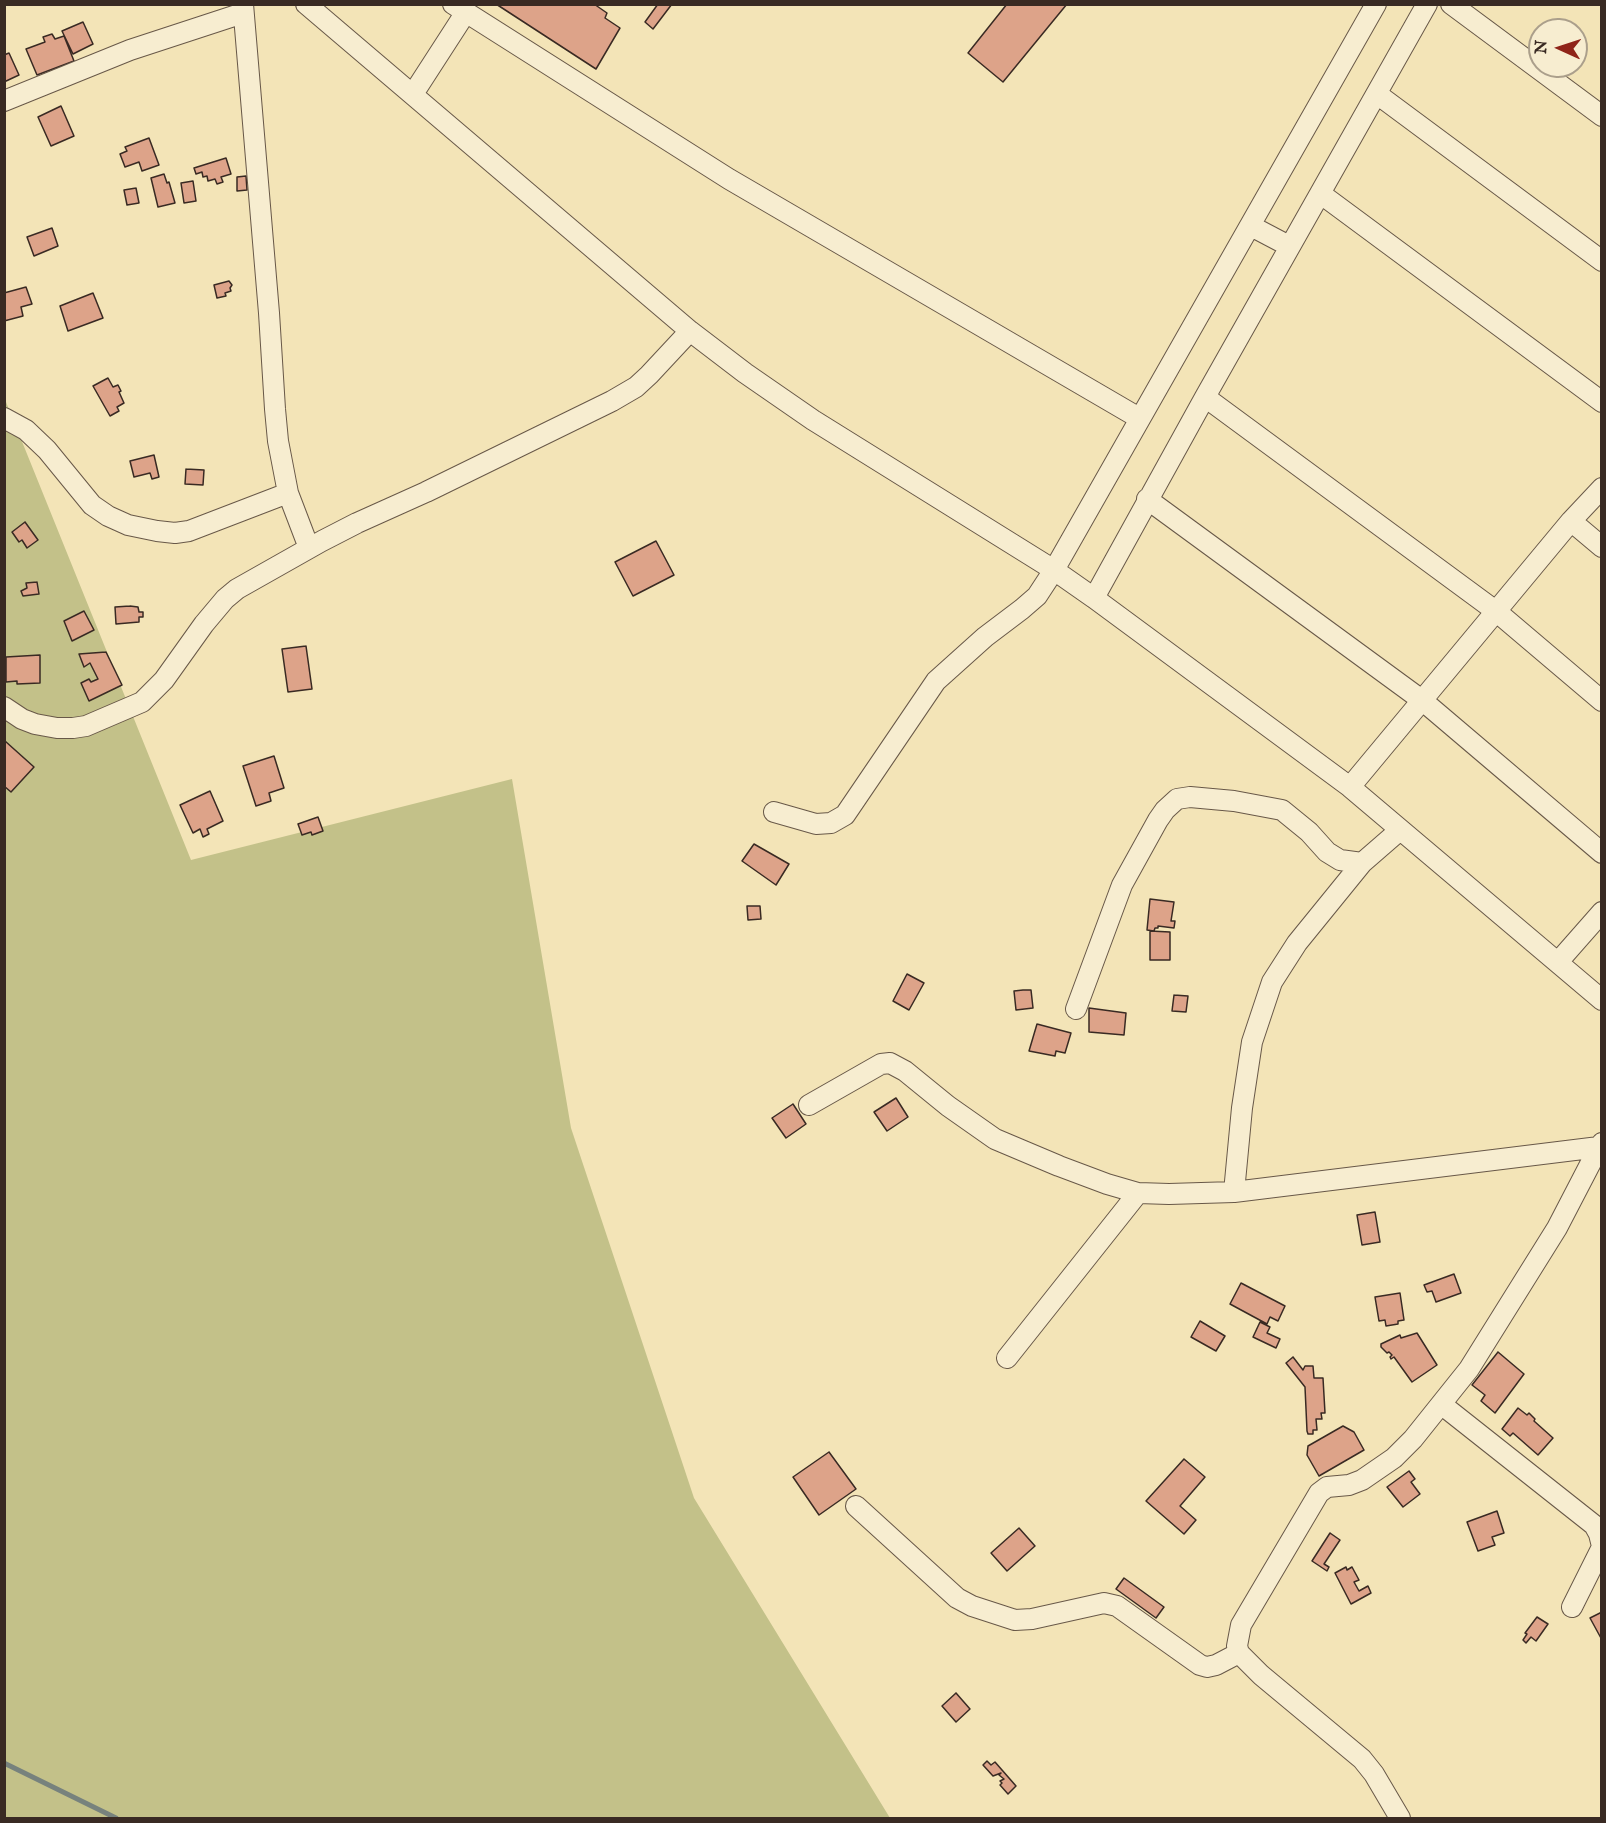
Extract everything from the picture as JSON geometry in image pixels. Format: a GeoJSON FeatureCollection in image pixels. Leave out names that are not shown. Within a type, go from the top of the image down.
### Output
{"type":"FeatureCollection","features":[{"type":"Feature","properties":{"kind":"street"},"geometry":{"type":"LineString","coordinates":[[306,4],[690,330],[777,397],[1054,570],[1094,598],[1350,787],[1602,1000]]}},
{"type":"Feature","properties":{"kind":"street"},"geometry":{"type":"LineString","coordinates":[[774,812],[816,824],[831,823],[845,815],[936,681],[985,637],[1031,602],[1054,570],[1376,4]]}},
{"type":"Feature","properties":{"kind":"street"},"geometry":{"type":"LineString","coordinates":[[1094,598],[1147,499],[1427,4]]}},
{"type":"Feature","properties":{"kind":"street"},"geometry":{"type":"LineString","coordinates":[[1451,4],[1602,116]]}},
{"type":"Feature","properties":{"kind":"street"},"geometry":{"type":"LineString","coordinates":[[413,94],[459,8],[729,179],[1139,418]]}},
{"type":"Feature","properties":{"kind":"street"},"geometry":{"type":"LineString","coordinates":[[4,101],[243,9],[267,292],[274,409],[288,494],[309,548]]}},
{"type":"Feature","properties":{"kind":"street"},"geometry":{"type":"LineString","coordinates":[[1377,94],[1602,261]]}},
{"type":"Feature","properties":{"kind":"street"},"geometry":{"type":"LineString","coordinates":[[1321,194],[1602,402]]}},
{"type":"Feature","properties":{"kind":"street"},"geometry":{"type":"LineString","coordinates":[[1251,226],[1289,246]]}},
{"type":"Feature","properties":{"kind":"street"},"geometry":{"type":"LineString","coordinates":[[4,707],[35,724],[73,728],[86,726],[142,702],[164,680],[225,599],[237,589],[357,523],[426,492],[612,401],[636,387],[690,330]]}},
{"type":"Feature","properties":{"kind":"street"},"geometry":{"type":"LineString","coordinates":[[1205,397],[1497,612],[1602,701]]}},
{"type":"Feature","properties":{"kind":"street"},"geometry":{"type":"LineString","coordinates":[[4,418],[26,430],[37,440],[61,465],[92,505],[108,516],[128,525],[175,533],[189,531],[288,494]]}},
{"type":"Feature","properties":{"kind":"street"},"geometry":{"type":"LineString","coordinates":[[1350,787],[1571,521],[1602,488]]}},
{"type":"Feature","properties":{"kind":"street"},"geometry":{"type":"LineString","coordinates":[[1147,499],[1423,701],[1602,853]]}},
{"type":"Feature","properties":{"kind":"street"},"geometry":{"type":"LineString","coordinates":[[1571,521],[1602,547]]}},
{"type":"Feature","properties":{"kind":"street"},"geometry":{"type":"LineString","coordinates":[[1076,1010],[1122,885],[1158,820],[1177,799],[1190,797],[1243,802],[1282,810],[1309,832],[1327,852],[1340,860],[1362,863]]}},
{"type":"Feature","properties":{"kind":"street"},"geometry":{"type":"LineString","coordinates":[[1234,1192],[1242,1108],[1252,1042],[1272,982],[1297,943],[1362,863],[1400,830]]}},
{"type":"Feature","properties":{"kind":"street"},"geometry":{"type":"LineString","coordinates":[[1558,962],[1602,912]]}},
{"type":"Feature","properties":{"kind":"street"},"geometry":{"type":"LineString","coordinates":[[809,1105],[881,1064],[890,1063],[905,1071],[948,1106],[995,1139],[1088,1177],[1138,1193],[1234,1192],[1600,1145]]}},
{"type":"Feature","properties":{"kind":"street"},"geometry":{"type":"LineString","coordinates":[[1400,1818],[1374,1774],[1362,1759],[1269,1682],[1239,1653],[1237,1646],[1241,1625],[1319,1493],[1327,1487],[1349,1485],[1372,1475],[1407,1445],[1469,1369],[1557,1228],[1600,1145]]}},
{"type":"Feature","properties":{"kind":"street"},"geometry":{"type":"LineString","coordinates":[[1007,1358],[1138,1193]]}},
{"type":"Feature","properties":{"kind":"street"},"geometry":{"type":"LineString","coordinates":[[1441,1404],[1594,1525],[1602,1547],[1572,1607]]}},
{"type":"Feature","properties":{"kind":"street"},"geometry":{"type":"LineString","coordinates":[[856,1506],[957,1598],[972,1606],[1015,1620],[1032,1619],[1104,1603],[1117,1605],[1200,1665],[1207,1667],[1216,1665],[1239,1653]]}},
{"type":"Feature","properties":{"kind":"shaded area"},"geometry":{"type":"Polygon","coordinates":[[[4,397],[191,860],[512,779],[571,1128],[694,1498],[890,1818],[5,1818],[4,397]]]}},
{"type":"Feature","properties":{"kind":"building"},"geometry":{"type":"Polygon","coordinates":[[[496,4],[594,4],[607,13],[605,18],[620,28],[596,69],[496,4]]]}},
{"type":"Feature","properties":{"kind":"building"},"geometry":{"type":"Polygon","coordinates":[[[658,4],[672,4],[653,29],[645,22],[658,4]]]}},
{"type":"Feature","properties":{"kind":"building"},"geometry":{"type":"Polygon","coordinates":[[[1007,4],[1067,4],[1003,82],[968,53],[1007,4]]]}},
{"type":"Feature","properties":{"kind":"building"},"geometry":{"type":"Polygon","coordinates":[[[83,22],[93,44],[73,54],[62,31],[83,22]]]}},
{"type":"Feature","properties":{"kind":"building"},"geometry":{"type":"Polygon","coordinates":[[[52,34],[55,39],[64,36],[74,61],[37,75],[26,49],[45,42],[43,37],[52,34]]]}},
{"type":"Feature","properties":{"kind":"building"},"geometry":{"type":"Polygon","coordinates":[[[9,53],[19,75],[4,82],[4,55],[9,53]]]}},
{"type":"Feature","properties":{"kind":"building"},"geometry":{"type":"Polygon","coordinates":[[[61,106],[74,136],[51,146],[38,117],[61,106]]]}},
{"type":"Feature","properties":{"kind":"building"},"geometry":{"type":"Polygon","coordinates":[[[149,138],[159,165],[142,171],[139,162],[125,167],[120,154],[127,151],[125,147],[149,138]]]}},
{"type":"Feature","properties":{"kind":"building"},"geometry":{"type":"Polygon","coordinates":[[[226,158],[231,174],[221,177],[223,182],[217,184],[215,179],[208,181],[207,176],[203,177],[202,172],[196,174],[194,168],[226,158]]]}},
{"type":"Feature","properties":{"kind":"building"},"geometry":{"type":"Polygon","coordinates":[[[164,174],[167,183],[169,182],[175,203],[158,207],[151,178],[164,174]]]}},
{"type":"Feature","properties":{"kind":"building"},"geometry":{"type":"Polygon","coordinates":[[[246,176],[247,190],[237,191],[237,177],[246,176]]]}},
{"type":"Feature","properties":{"kind":"building"},"geometry":{"type":"Polygon","coordinates":[[[193,181],[196,201],[184,203],[181,183],[193,181]]]}},
{"type":"Feature","properties":{"kind":"building"},"geometry":{"type":"Polygon","coordinates":[[[136,188],[139,203],[127,205],[124,190],[136,188]]]}},
{"type":"Feature","properties":{"kind":"building"},"geometry":{"type":"Polygon","coordinates":[[[52,228],[58,246],[34,256],[27,237],[52,228]]]}},
{"type":"Feature","properties":{"kind":"building"},"geometry":{"type":"Polygon","coordinates":[[[229,281],[232,285],[231,291],[225,293],[226,296],[217,298],[214,285],[229,281]]]}},
{"type":"Feature","properties":{"kind":"building"},"geometry":{"type":"Polygon","coordinates":[[[26,287],[32,304],[21,307],[23,316],[4,321],[4,293],[26,287]]]}},
{"type":"Feature","properties":{"kind":"building"},"geometry":{"type":"Polygon","coordinates":[[[93,293],[103,318],[68,331],[60,306],[93,293]]]}},
{"type":"Feature","properties":{"kind":"building"},"geometry":{"type":"Polygon","coordinates":[[[108,378],[113,387],[118,385],[124,403],[117,407],[119,411],[110,416],[93,386],[108,378]]]}},
{"type":"Feature","properties":{"kind":"building"},"geometry":{"type":"Polygon","coordinates":[[[154,455],[159,477],[152,479],[150,473],[134,477],[130,461],[154,455]]]}},
{"type":"Feature","properties":{"kind":"building"},"geometry":{"type":"Polygon","coordinates":[[[186,469],[204,470],[203,485],[185,484],[186,469]]]}},
{"type":"Feature","properties":{"kind":"building"},"geometry":{"type":"Polygon","coordinates":[[[25,522],[38,540],[27,548],[22,540],[19,542],[12,532],[25,522]]]}},
{"type":"Feature","properties":{"kind":"building"},"geometry":{"type":"Polygon","coordinates":[[[656,541],[674,575],[633,596],[615,562],[656,541]]]}},
{"type":"Feature","properties":{"kind":"building"},"geometry":{"type":"Polygon","coordinates":[[[37,582],[39,594],[23,596],[21,591],[27,588],[26,583],[37,582]]]}},
{"type":"Feature","properties":{"kind":"building"},"geometry":{"type":"Polygon","coordinates":[[[115,607],[138,607],[139,612],[143,612],[143,617],[139,617],[139,622],[116,624],[115,607]]]}},
{"type":"Feature","properties":{"kind":"building"},"geometry":{"type":"Polygon","coordinates":[[[84,611],[94,630],[72,641],[64,621],[84,611]]]}},
{"type":"Feature","properties":{"kind":"building"},"geometry":{"type":"Polygon","coordinates":[[[306,646],[312,689],[288,692],[282,649],[306,646]]]}},
{"type":"Feature","properties":{"kind":"building"},"geometry":{"type":"Polygon","coordinates":[[[106,652],[122,685],[89,701],[81,683],[89,679],[91,682],[98,679],[90,663],[84,667],[79,654],[106,652]]]}},
{"type":"Feature","properties":{"kind":"building"},"geometry":{"type":"Polygon","coordinates":[[[40,655],[40,683],[6,682],[6,657],[40,655]]]}},
{"type":"Feature","properties":{"kind":"building"},"geometry":{"type":"Polygon","coordinates":[[[5,741],[34,767],[11,792],[4,786],[5,741]]]}},
{"type":"Feature","properties":{"kind":"building"},"geometry":{"type":"Polygon","coordinates":[[[274,756],[284,788],[269,793],[271,801],[256,806],[243,766],[274,756]]]}},
{"type":"Feature","properties":{"kind":"building"},"geometry":{"type":"Polygon","coordinates":[[[210,791],[223,821],[207,829],[209,834],[203,837],[200,829],[193,833],[180,805],[210,791]]]}},
{"type":"Feature","properties":{"kind":"building"},"geometry":{"type":"Polygon","coordinates":[[[318,817],[323,831],[312,835],[311,832],[302,835],[298,824],[318,817]]]}},
{"type":"Feature","properties":{"kind":"building"},"geometry":{"type":"Polygon","coordinates":[[[754,844],[789,864],[776,885],[742,861],[754,844]]]}},
{"type":"Feature","properties":{"kind":"building"},"geometry":{"type":"Polygon","coordinates":[[[1150,899],[1174,902],[1171,921],[1175,921],[1174,928],[1158,926],[1154,931],[1147,930],[1150,899]]]}},
{"type":"Feature","properties":{"kind":"building"},"geometry":{"type":"Polygon","coordinates":[[[747,906],[760,906],[761,919],[748,920],[747,906]]]}},
{"type":"Feature","properties":{"kind":"building"},"geometry":{"type":"Polygon","coordinates":[[[1150,931],[1170,932],[1170,960],[1150,960],[1150,931]]]}},
{"type":"Feature","properties":{"kind":"building"},"geometry":{"type":"Polygon","coordinates":[[[907,974],[924,983],[909,1010],[893,1001],[907,974]]]}},
{"type":"Feature","properties":{"kind":"building"},"geometry":{"type":"Polygon","coordinates":[[[1031,990],[1033,1008],[1016,1010],[1014,991],[1031,990]]]}},
{"type":"Feature","properties":{"kind":"building"},"geometry":{"type":"Polygon","coordinates":[[[1174,995],[1188,996],[1186,1012],[1172,1011],[1174,995]]]}},
{"type":"Feature","properties":{"kind":"building"},"geometry":{"type":"Polygon","coordinates":[[[1089,1008],[1126,1013],[1124,1035],[1089,1032],[1089,1008]]]}},
{"type":"Feature","properties":{"kind":"building"},"geometry":{"type":"Polygon","coordinates":[[[1037,1024],[1071,1033],[1065,1053],[1056,1051],[1055,1056],[1029,1051],[1037,1024]]]}},
{"type":"Feature","properties":{"kind":"building"},"geometry":{"type":"Polygon","coordinates":[[[896,1098],[908,1117],[887,1131],[874,1112],[896,1098]]]}},
{"type":"Feature","properties":{"kind":"building"},"geometry":{"type":"Polygon","coordinates":[[[793,1104],[806,1124],[786,1138],[772,1118],[793,1104]]]}},
{"type":"Feature","properties":{"kind":"building"},"geometry":{"type":"Polygon","coordinates":[[[1375,1212],[1380,1242],[1362,1245],[1357,1215],[1375,1212]]]}},
{"type":"Feature","properties":{"kind":"building"},"geometry":{"type":"Polygon","coordinates":[[[1454,1274],[1461,1293],[1436,1302],[1432,1291],[1427,1292],[1424,1285],[1454,1274]]]}},
{"type":"Feature","properties":{"kind":"building"},"geometry":{"type":"Polygon","coordinates":[[[1241,1283],[1285,1306],[1278,1321],[1270,1317],[1267,1324],[1230,1304],[1241,1283]]]}},
{"type":"Feature","properties":{"kind":"building"},"geometry":{"type":"Polygon","coordinates":[[[1400,1293],[1404,1320],[1398,1321],[1398,1324],[1386,1326],[1385,1320],[1379,1321],[1375,1297],[1400,1293]]]}},
{"type":"Feature","properties":{"kind":"building"},"geometry":{"type":"Polygon","coordinates":[[[1200,1321],[1225,1336],[1216,1351],[1191,1337],[1200,1321]]]}},
{"type":"Feature","properties":{"kind":"building"},"geometry":{"type":"Polygon","coordinates":[[[1260,1322],[1270,1327],[1267,1333],[1280,1339],[1276,1348],[1253,1337],[1260,1322]]]}},
{"type":"Feature","properties":{"kind":"building"},"geometry":{"type":"Polygon","coordinates":[[[1417,1333],[1437,1365],[1412,1382],[1394,1357],[1391,1359],[1392,1355],[1381,1347],[1381,1344],[1400,1335],[1401,1338],[1417,1333]]]}},
{"type":"Feature","properties":{"kind":"building"},"geometry":{"type":"Polygon","coordinates":[[[1498,1352],[1524,1374],[1495,1413],[1481,1401],[1485,1395],[1472,1385],[1498,1352]]]}},
{"type":"Feature","properties":{"kind":"building"},"geometry":{"type":"Polygon","coordinates":[[[1293,1357],[1303,1370],[1305,1366],[1313,1366],[1314,1378],[1323,1378],[1325,1413],[1321,1413],[1322,1419],[1316,1419],[1317,1430],[1313,1430],[1313,1434],[1308,1434],[1307,1431],[1305,1387],[1286,1363],[1293,1357]]]}},
{"type":"Feature","properties":{"kind":"building"},"geometry":{"type":"Polygon","coordinates":[[[1518,1408],[1527,1415],[1529,1413],[1535,1419],[1534,1421],[1553,1438],[1538,1455],[1513,1433],[1510,1436],[1502,1429],[1518,1408]]]}},
{"type":"Feature","properties":{"kind":"building"},"geometry":{"type":"Polygon","coordinates":[[[1343,1426],[1354,1432],[1364,1450],[1319,1476],[1307,1455],[1308,1446],[1343,1426]]]}},
{"type":"Feature","properties":{"kind":"building"},"geometry":{"type":"Polygon","coordinates":[[[829,1452],[856,1489],[819,1515],[793,1477],[829,1452]]]}},
{"type":"Feature","properties":{"kind":"building"},"geometry":{"type":"Polygon","coordinates":[[[1184,1459],[1205,1477],[1180,1506],[1196,1520],[1184,1534],[1146,1501],[1184,1459]]]}},
{"type":"Feature","properties":{"kind":"building"},"geometry":{"type":"Polygon","coordinates":[[[1409,1471],[1415,1479],[1411,1482],[1420,1494],[1403,1507],[1387,1487],[1409,1471]]]}},
{"type":"Feature","properties":{"kind":"building"},"geometry":{"type":"Polygon","coordinates":[[[1497,1511],[1504,1533],[1492,1537],[1495,1545],[1478,1551],[1467,1522],[1497,1511]]]}},
{"type":"Feature","properties":{"kind":"building"},"geometry":{"type":"Polygon","coordinates":[[[1019,1528],[1035,1546],[1007,1571],[991,1553],[1019,1528]]]}},
{"type":"Feature","properties":{"kind":"building"},"geometry":{"type":"Polygon","coordinates":[[[1330,1533],[1340,1540],[1324,1564],[1329,1567],[1327,1571],[1312,1561],[1330,1533]]]}},
{"type":"Feature","properties":{"kind":"building"},"geometry":{"type":"Polygon","coordinates":[[[1346,1567],[1347,1570],[1352,1567],[1359,1580],[1354,1582],[1359,1591],[1368,1586],[1371,1593],[1351,1604],[1335,1573],[1346,1567]]]}},
{"type":"Feature","properties":{"kind":"building"},"geometry":{"type":"Polygon","coordinates":[[[1124,1578],[1164,1607],[1156,1618],[1116,1589],[1124,1578]]]}},
{"type":"Feature","properties":{"kind":"building"},"geometry":{"type":"Polygon","coordinates":[[[1602,1612],[1602,1640],[1590,1618],[1602,1612]]]}},
{"type":"Feature","properties":{"kind":"building"},"geometry":{"type":"Polygon","coordinates":[[[1537,1617],[1548,1624],[1536,1641],[1531,1637],[1526,1643],[1523,1640],[1527,1634],[1525,1633],[1537,1617]]]}},
{"type":"Feature","properties":{"kind":"building"},"geometry":{"type":"Polygon","coordinates":[[[956,1693],[970,1709],[956,1722],[942,1706],[956,1693]]]}},
{"type":"Feature","properties":{"kind":"building"},"geometry":{"type":"Polygon","coordinates":[[[987,1761],[991,1765],[995,1762],[1016,1786],[1008,1794],[1000,1785],[1002,1783],[1000,1781],[1004,1779],[999,1775],[1001,1773],[993,1776],[983,1765],[987,1761]]]}},
{"type":"Feature","properties":{"kind":"waterway"},"geometry":{"type":"LineString","coordinates":[[4,1763],[116,1818]]}}]}
